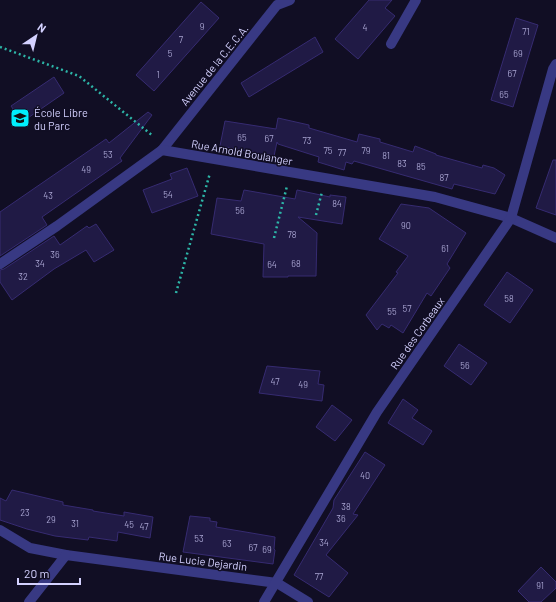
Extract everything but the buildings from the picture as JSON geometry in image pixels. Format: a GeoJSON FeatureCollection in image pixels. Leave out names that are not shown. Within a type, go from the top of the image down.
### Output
{"type":"FeatureCollection","features":[{"type":"Feature","properties":{"kind":"street","name":"Avenue de la C.E.C.A."},"geometry":{"type":"LineString","coordinates":[[163,148],[273,2],[290,0]]}},
{"type":"Feature","properties":{"kind":"street"},"geometry":{"type":"LineString","coordinates":[[390,44],[416,0]]}},
{"type":"Feature","properties":{"kind":"street","name":"Rue des Corbeaux"},"geometry":{"type":"LineString","coordinates":[[264,602],[277,583],[377,412],[511,218],[551,76],[556,64]]}},
{"type":"Feature","properties":{"kind":"street"},"geometry":{"type":"LineString","coordinates":[[0,264],[57,226],[163,148]]}},
{"type":"Feature","properties":{"kind":"street","name":"Rue Arnold Boulanger"},"geometry":{"type":"LineString","coordinates":[[163,148],[214,159],[435,197],[511,218],[556,238]]}},
{"type":"Feature","properties":{"kind":"street","name":"Rue Lucie Dejardin"},"geometry":{"type":"LineString","coordinates":[[0,530],[30,548],[66,555],[277,583],[308,602]]}},
{"type":"Feature","properties":{"kind":"street"},"geometry":{"type":"LineString","coordinates":[[29,602],[66,555]]}},
{"type":"Feature","properties":{"kind":"path"},"geometry":{"type":"LineString","coordinates":[[0,47],[80,76],[163,148]]}},
{"type":"Feature","properties":{"kind":"path"},"geometry":{"type":"LineString","coordinates":[[176,293],[214,159]]}},
{"type":"Feature","properties":{"kind":"path"},"geometry":{"type":"LineString","coordinates":[[274,238],[290,172]]}},
{"type":"Feature","properties":{"kind":"path"},"geometry":{"type":"LineString","coordinates":[[316,216],[326,178]]}},
{"type":"Feature","properties":{"kind":"place","name":"École Libre du Parc"},"geometry":{"type":"Point","coordinates":[20,118]}}]}
